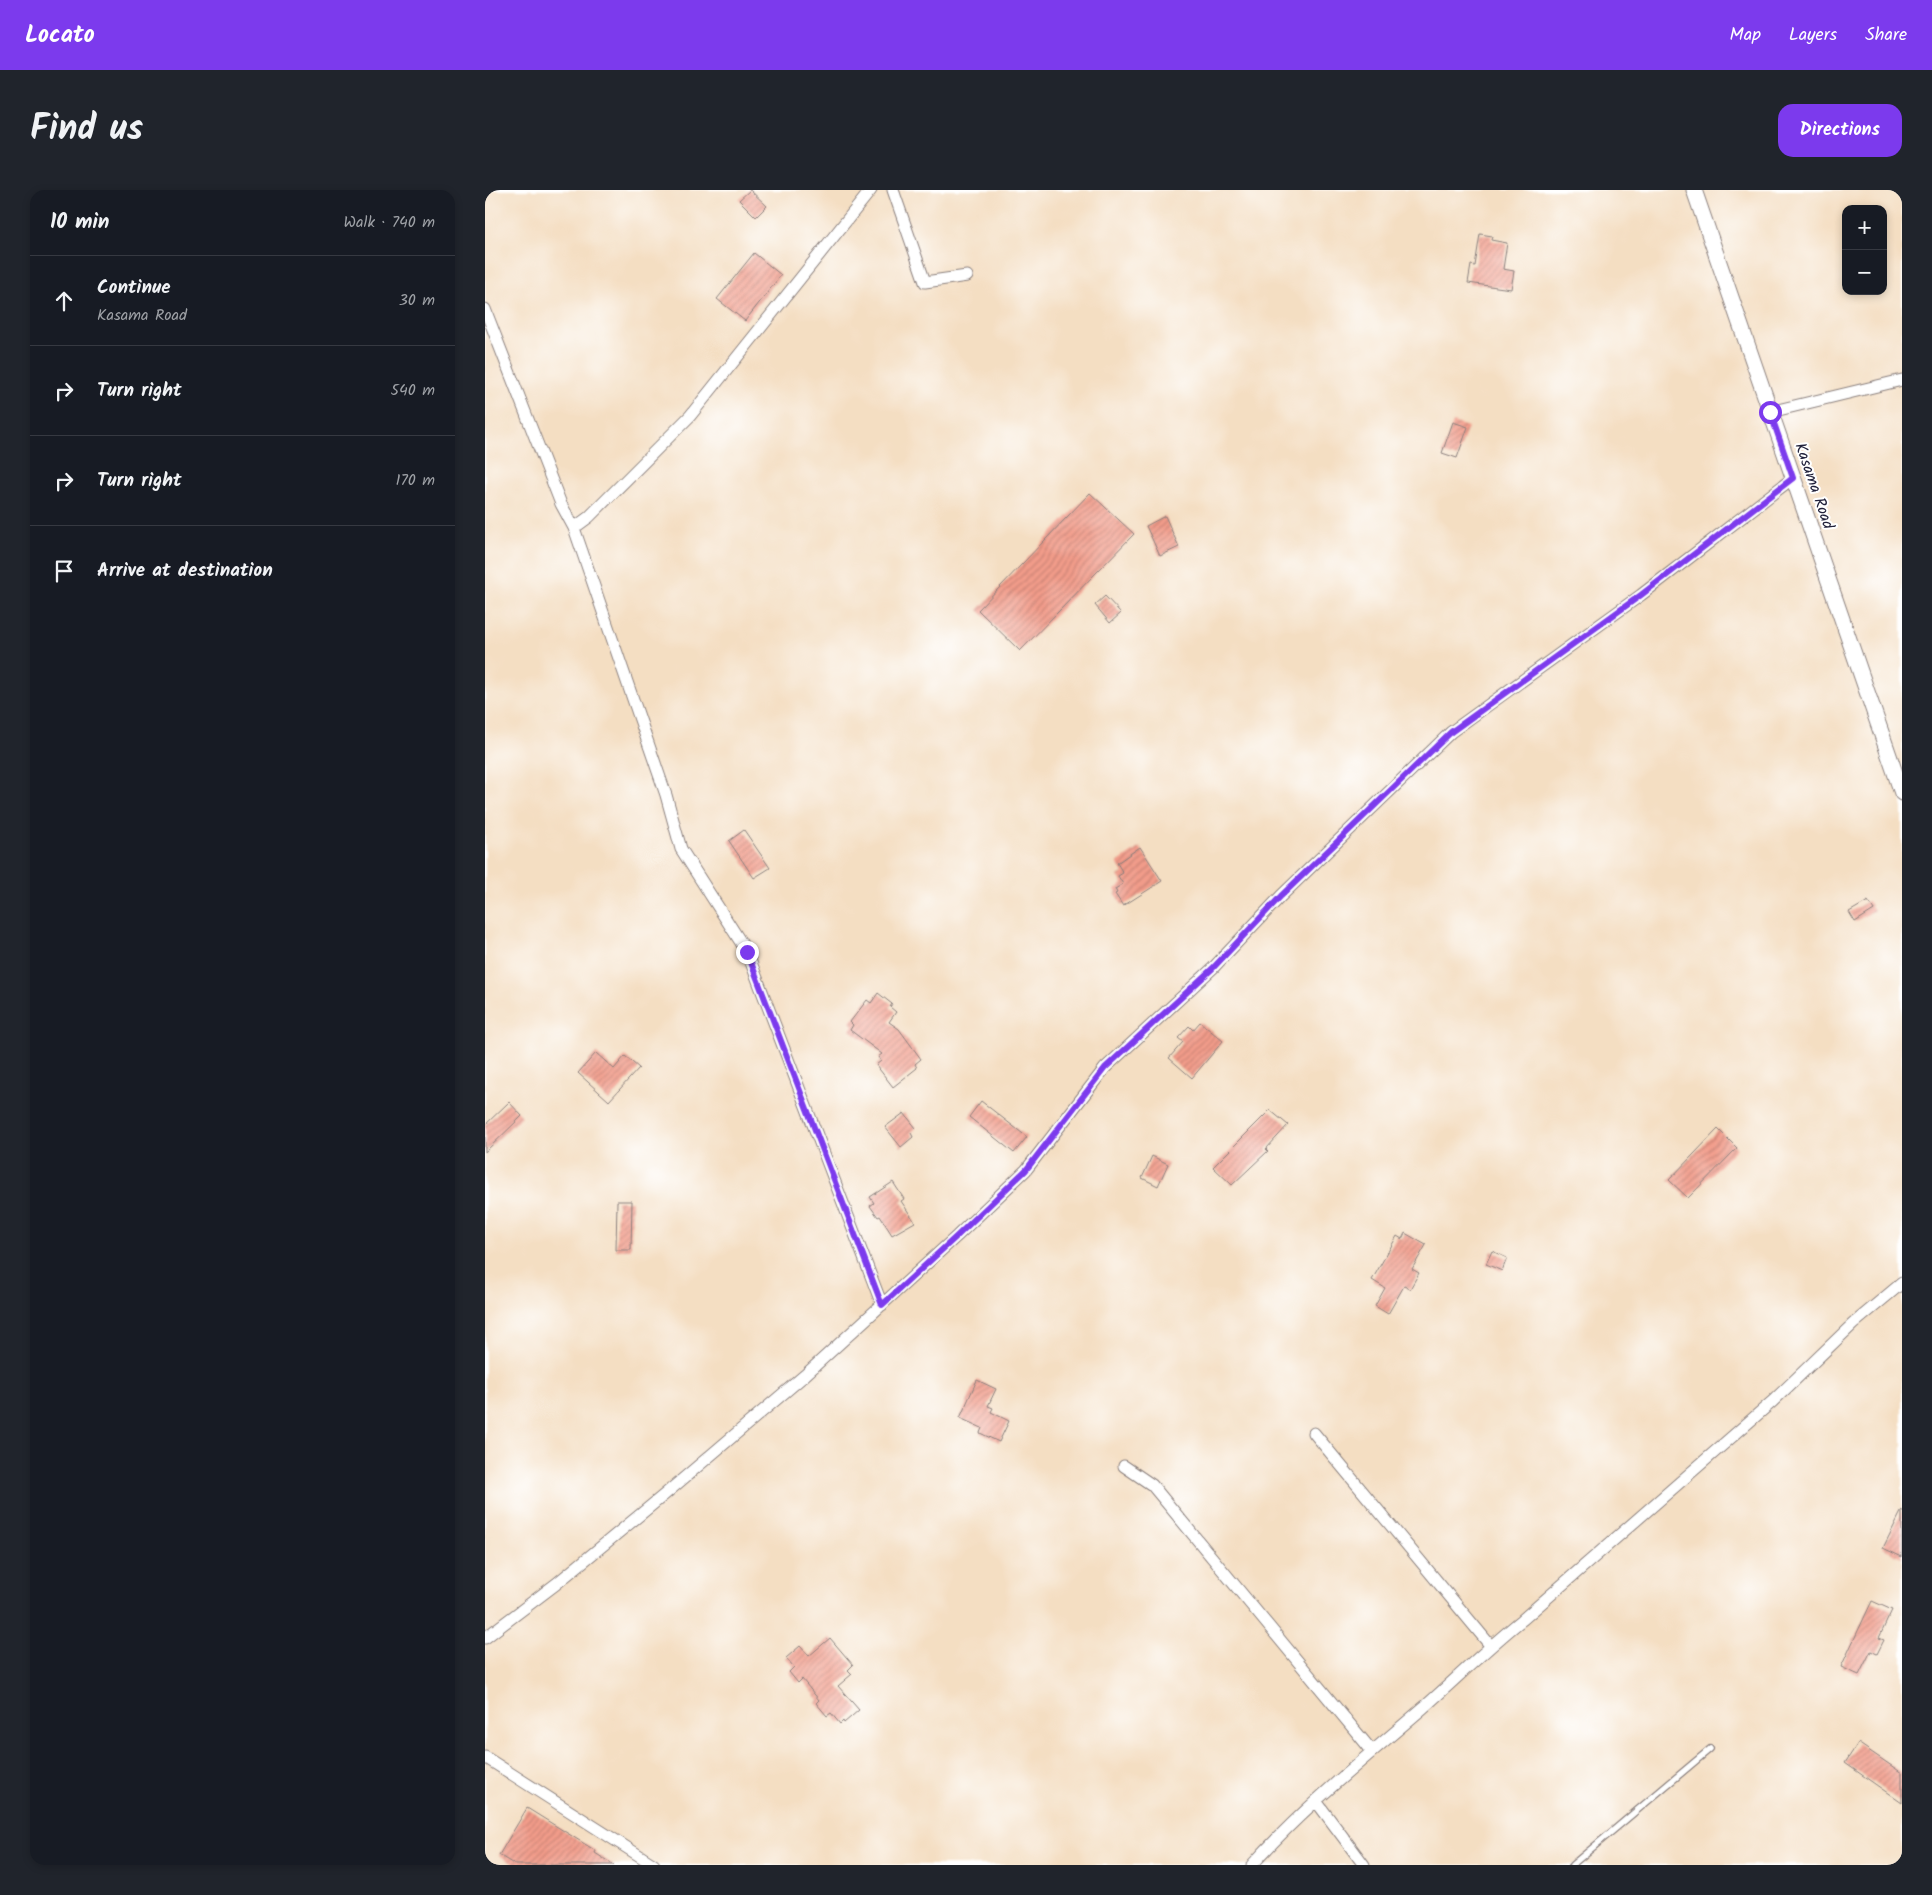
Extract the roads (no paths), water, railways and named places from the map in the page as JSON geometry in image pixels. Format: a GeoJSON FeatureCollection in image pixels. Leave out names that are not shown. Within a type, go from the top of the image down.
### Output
{"type":"FeatureCollection","features":[{"type":"Feature","properties":{"kind":"street"},"geometry":{"type":"LineString","coordinates":[[574,528],[589,518],[690,416],[871,190]]}},
{"type":"Feature","properties":{"kind":"street"},"geometry":{"type":"LineString","coordinates":[[893,190],[925,282],[967,276]]}},
{"type":"Feature","properties":{"kind":"street","name":"Kasama Road"},"geometry":{"type":"LineString","coordinates":[[1694,190],[1902,793]]}},
{"type":"Feature","properties":{"kind":"street"},"geometry":{"type":"LineString","coordinates":[[485,309],[561,504],[574,528],[666,795],[681,849],[747,952],[882,1305]]}},
{"type":"Feature","properties":{"kind":"street"},"geometry":{"type":"LineString","coordinates":[[1770,412],[1902,380]]}},
{"type":"Feature","properties":{"kind":"street"},"geometry":{"type":"LineString","coordinates":[[485,1638],[557,1584],[805,1375],[957,1236],[1026,1170],[1105,1068],[1213,968],[1281,896],[1451,732],[1641,595],[1793,478]]}},
{"type":"Feature","properties":{"kind":"street"},"geometry":{"type":"LineString","coordinates":[[1252,1865],[1284,1830],[1315,1801],[1424,1707],[1490,1645],[1522,1620],[1736,1434],[1813,1364],[1853,1324],[1902,1283]]}},
{"type":"Feature","properties":{"kind":"street"},"geometry":{"type":"LineString","coordinates":[[1313,1433],[1490,1645]]}},
{"type":"Feature","properties":{"kind":"street"},"geometry":{"type":"LineString","coordinates":[[1125,1466],[1152,1485],[1372,1751]]}},
{"type":"Feature","properties":{"kind":"street"},"geometry":{"type":"LineString","coordinates":[[485,1757],[654,1865]]}},
{"type":"Feature","properties":{"kind":"street"},"geometry":{"type":"LineString","coordinates":[[1315,1801],[1364,1865]]}},
{"type":"Feature","properties":{"kind":"lane"},"geometry":{"type":"LineString","coordinates":[[1572,1865],[1709,1749]]}}]}
